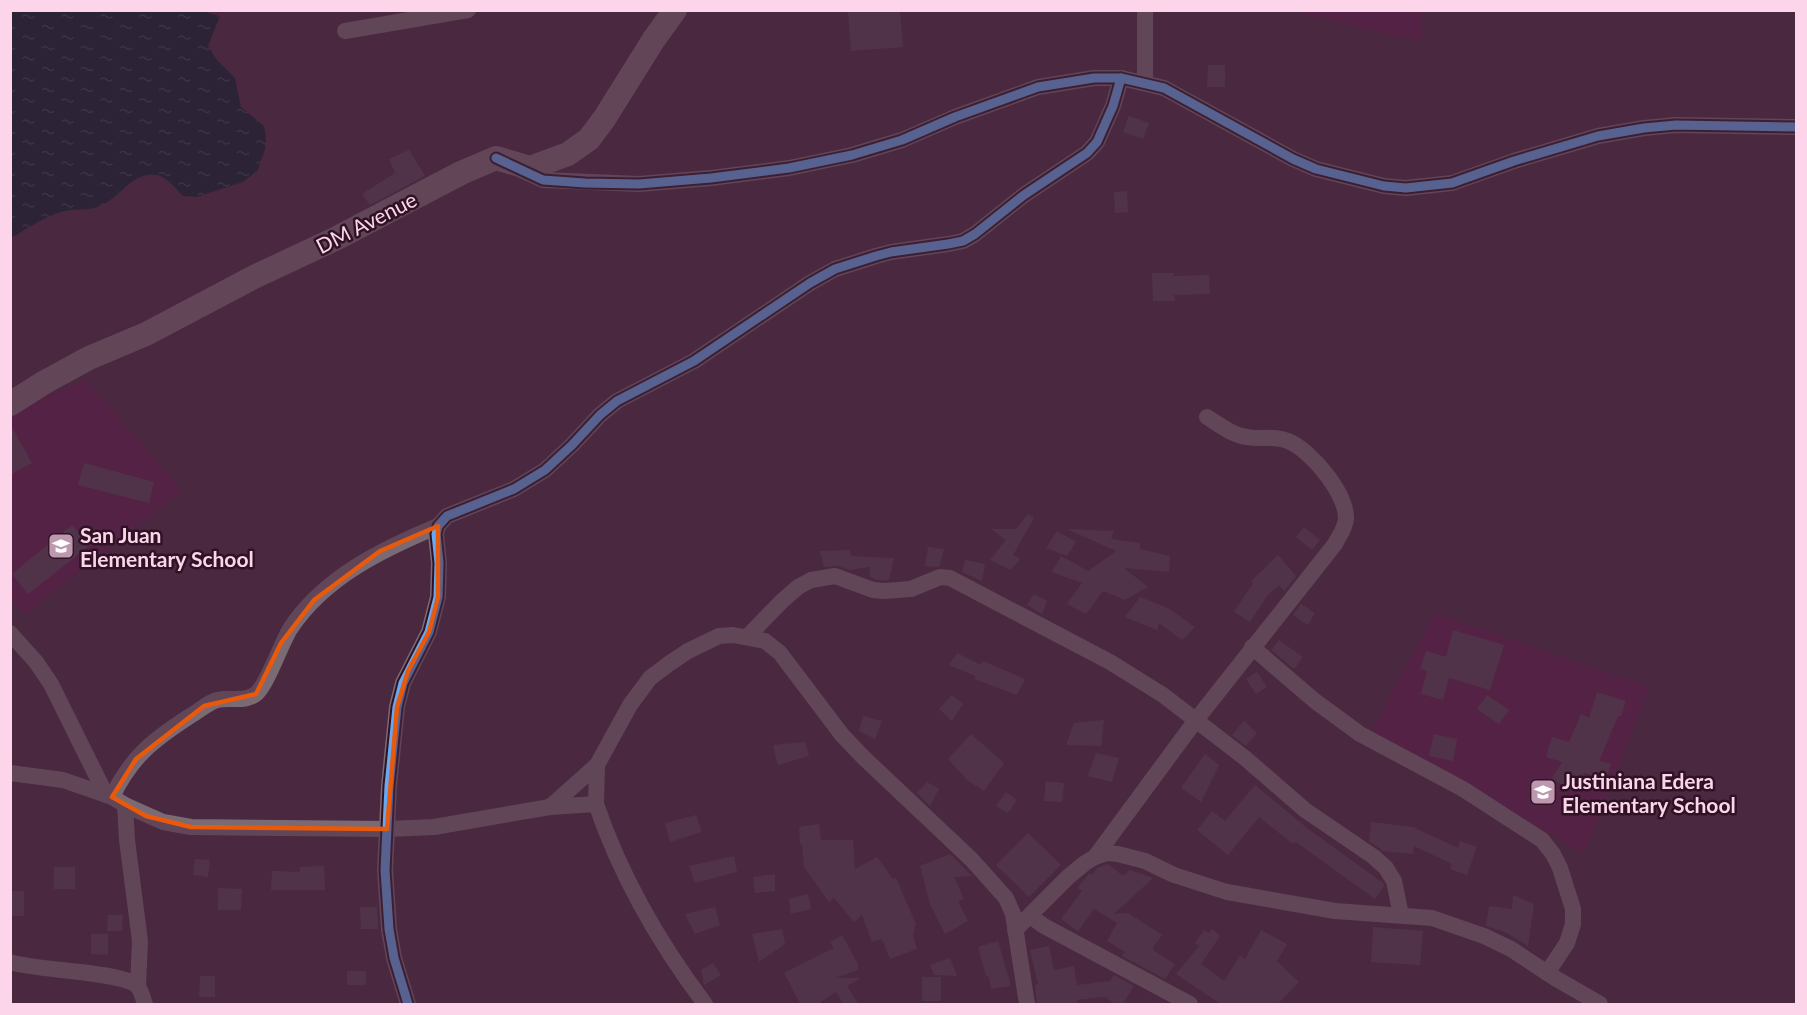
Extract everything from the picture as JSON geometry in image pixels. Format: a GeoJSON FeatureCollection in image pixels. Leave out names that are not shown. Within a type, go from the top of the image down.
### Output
{"type":"FeatureCollection","features":[{"type":"Feature","properties":{"kind":"main road"},"geometry":{"type":"LineString","coordinates":[[496,158],[530,168],[568,154],[589,139],[675,10]]}},
{"type":"Feature","properties":{"kind":"main road","name":"DM Avenue"},"geometry":{"type":"LineString","coordinates":[[10,404],[89,358],[146,334],[252,278],[373,220],[443,181],[496,158]]}},
{"type":"Feature","properties":{"kind":"street"},"geometry":{"type":"LineString","coordinates":[[345,31],[468,10]]}},
{"type":"Feature","properties":{"kind":"street"},"geometry":{"type":"LineString","coordinates":[[1145,10],[1145,83]]}},
{"type":"Feature","properties":{"kind":"street"},"geometry":{"type":"LineString","coordinates":[[496,158],[543,180],[639,184],[789,168],[852,155],[902,140],[955,117],[1038,87],[1094,78],[1121,78],[1164,88],[1293,159],[1316,169],[1376,184],[1406,188],[1452,183],[1514,161],[1598,136],[1644,128],[1676,125],[1797,127]]}},
{"type":"Feature","properties":{"kind":"street"},"geometry":{"type":"LineString","coordinates":[[115,799],[126,771],[170,729],[214,701],[248,699],[256,694],[265,681],[281,643],[298,617],[314,600],[350,571],[380,551],[438,526],[447,516],[514,489],[544,470],[600,415],[617,402],[694,361],[810,283],[835,269],[891,252],[963,241],[975,234],[1024,195],[1087,153],[1097,142],[1113,106],[1121,78]]}},
{"type":"Feature","properties":{"kind":"street"},"geometry":{"type":"LineString","coordinates":[[1015,930],[1068,877],[1095,856],[1196,720],[1335,544],[1344,529],[1346,518],[1343,503],[1334,486],[1310,454],[1280,438],[1250,438],[1238,435],[1207,417]]}},
{"type":"Feature","properties":{"kind":"street"},"geometry":{"type":"LineString","coordinates":[[408,1005],[394,958],[389,929],[385,870],[387,829],[397,707],[408,671],[429,632],[438,597],[439,563],[436,534],[438,526]]}},
{"type":"Feature","properties":{"kind":"street"},"geometry":{"type":"LineString","coordinates":[[747,637],[782,601],[798,587],[811,580],[835,576],[873,590],[884,591],[911,589],[940,577],[950,578],[1110,662],[1163,695],[1245,758],[1305,810],[1374,857],[1386,868],[1394,881],[1401,915]]}},
{"type":"Feature","properties":{"kind":"street"},"geometry":{"type":"LineString","coordinates":[[10,633],[36,662],[51,684],[115,799],[127,840],[140,941],[138,986],[145,1005]]}},
{"type":"Feature","properties":{"kind":"street"},"geometry":{"type":"LineString","coordinates":[[550,807],[597,765],[619,721],[650,678],[688,651],[718,636],[733,634],[765,641],[780,653],[856,750],[987,875],[1006,898],[1013,914],[1027,1005]]}},
{"type":"Feature","properties":{"kind":"street"},"geometry":{"type":"LineString","coordinates":[[1252,647],[1315,701],[1360,734],[1462,789],[1542,840],[1560,868],[1573,909],[1573,924],[1568,943],[1547,973]]}},
{"type":"Feature","properties":{"kind":"street"},"geometry":{"type":"LineString","coordinates":[[597,765],[596,804],[620,868],[655,930],[705,1005]]}},
{"type":"Feature","properties":{"kind":"street"},"geometry":{"type":"LineString","coordinates":[[10,773],[63,780],[115,799],[163,822],[191,827],[387,829],[434,827],[550,807],[596,804]]}},
{"type":"Feature","properties":{"kind":"street"},"geometry":{"type":"LineString","coordinates":[[1095,856],[1107,853],[1130,856],[1174,875],[1227,892],[1335,911],[1432,918],[1484,936],[1511,949],[1600,1005]]}},
{"type":"Feature","properties":{"kind":"street"},"geometry":{"type":"LineString","coordinates":[[1030,916],[1044,926],[1190,1005]]}},
{"type":"Feature","properties":{"kind":"street"},"geometry":{"type":"LineString","coordinates":[[10,963],[56,971],[100,975],[138,986]]}},
{"type":"Feature","properties":{"kind":"highlighted area"},"geometry":{"type":"Polygon","coordinates":[[[438,526],[438,597],[429,632],[408,671],[397,707],[387,829],[191,827],[146,816],[112,797],[136,759],[204,706],[256,694],[281,643],[314,600],[380,551],[438,526]]]}},
{"type":"Feature","properties":{"kind":"shaded area"},"geometry":{"type":"Polygon","coordinates":[[[1300,11],[1421,11],[1421,42],[1300,13],[1300,11]]]}},
{"type":"Feature","properties":{"kind":"shaded area","name":"San Juan Elementary School"},"geometry":{"type":"Polygon","coordinates":[[[86,379],[182,491],[25,614],[11,601],[10,412],[86,379]]]}},
{"type":"Feature","properties":{"kind":"shaded area","name":"Justiniana Edera Elementary School"},"geometry":{"type":"Polygon","coordinates":[[[1435,613],[1650,687],[1584,854],[1371,731],[1435,613]]]}},
{"type":"Feature","properties":{"kind":"water"},"geometry":{"type":"Polygon","coordinates":[[[11,11],[202,11],[220,16],[208,46],[217,60],[235,78],[241,107],[264,126],[265,149],[258,170],[243,182],[197,197],[183,196],[168,181],[159,176],[142,176],[101,206],[58,213],[11,238],[11,11]]]}},
{"type":"Feature","properties":{"kind":"building"},"geometry":{"type":"Polygon","coordinates":[[[848,10],[900,10],[903,47],[851,51],[848,10]]]}},
{"type":"Feature","properties":{"kind":"building"},"geometry":{"type":"Polygon","coordinates":[[[1208,65],[1225,65],[1225,87],[1207,87],[1208,65]]]}},
{"type":"Feature","properties":{"kind":"building"},"geometry":{"type":"Polygon","coordinates":[[[1129,116],[1149,123],[1143,139],[1123,132],[1129,116]]]}},
{"type":"Feature","properties":{"kind":"building"},"geometry":{"type":"Polygon","coordinates":[[[409,150],[425,176],[370,205],[362,194],[395,173],[389,159],[409,150]]]}},
{"type":"Feature","properties":{"kind":"building"},"geometry":{"type":"Polygon","coordinates":[[[1127,191],[1128,212],[1115,213],[1114,192],[1127,191]]]}},
{"type":"Feature","properties":{"kind":"building"},"geometry":{"type":"Polygon","coordinates":[[[1152,273],[1174,273],[1174,276],[1209,275],[1210,294],[1174,295],[1175,301],[1153,301],[1152,273]]]}},
{"type":"Feature","properties":{"kind":"building"},"geometry":{"type":"Polygon","coordinates":[[[10,424],[32,463],[10,475],[10,424]]]}},
{"type":"Feature","properties":{"kind":"building"},"geometry":{"type":"Polygon","coordinates":[[[84,463],[154,482],[149,503],[78,485],[84,463]]]}},
{"type":"Feature","properties":{"kind":"building"},"geometry":{"type":"Polygon","coordinates":[[[1028,514],[1034,518],[1013,555],[1020,559],[1011,570],[990,560],[1006,540],[991,529],[1016,529],[1028,514]]]}},
{"type":"Feature","properties":{"kind":"building"},"geometry":{"type":"Polygon","coordinates":[[[72,525],[89,546],[28,594],[12,574],[72,525]]]}},
{"type":"Feature","properties":{"kind":"building"},"geometry":{"type":"Polygon","coordinates":[[[1304,527],[1320,540],[1312,550],[1296,537],[1304,527]]]}},
{"type":"Feature","properties":{"kind":"building"},"geometry":{"type":"Polygon","coordinates":[[[1067,529],[1114,531],[1111,539],[1140,543],[1140,549],[1170,556],[1169,572],[1124,568],[1148,587],[1125,600],[1103,591],[1086,614],[1067,604],[1082,583],[1052,572],[1061,556],[1088,571],[1116,551],[1067,529]]]}},
{"type":"Feature","properties":{"kind":"building"},"geometry":{"type":"Polygon","coordinates":[[[1057,531],[1076,542],[1067,556],[1046,548],[1057,531]]]}},
{"type":"Feature","properties":{"kind":"building"},"geometry":{"type":"Polygon","coordinates":[[[928,547],[944,549],[939,567],[925,566],[928,547]]]}},
{"type":"Feature","properties":{"kind":"building"},"geometry":{"type":"Polygon","coordinates":[[[850,550],[851,556],[894,558],[889,580],[877,580],[870,577],[870,567],[850,570],[838,566],[824,567],[820,551],[850,550]]]}},
{"type":"Feature","properties":{"kind":"building"},"geometry":{"type":"Polygon","coordinates":[[[1278,555],[1296,576],[1284,591],[1279,585],[1267,596],[1250,622],[1234,612],[1253,583],[1251,581],[1278,555]]]}},
{"type":"Feature","properties":{"kind":"building"},"geometry":{"type":"Polygon","coordinates":[[[965,560],[985,564],[982,581],[962,572],[965,560]]]}},
{"type":"Feature","properties":{"kind":"building"},"geometry":{"type":"Polygon","coordinates":[[[1034,594],[1047,601],[1042,614],[1027,605],[1034,594]]]}},
{"type":"Feature","properties":{"kind":"building"},"geometry":{"type":"Polygon","coordinates":[[[1140,597],[1168,608],[1195,627],[1182,640],[1159,623],[1157,630],[1125,617],[1140,597]]]}},
{"type":"Feature","properties":{"kind":"building"},"geometry":{"type":"Polygon","coordinates":[[[1301,604],[1315,613],[1308,625],[1293,615],[1301,604]]]}},
{"type":"Feature","properties":{"kind":"building"},"geometry":{"type":"Polygon","coordinates":[[[1453,630],[1504,645],[1490,690],[1449,678],[1443,700],[1421,694],[1427,671],[1420,669],[1426,651],[1446,657],[1453,630]]]}},
{"type":"Feature","properties":{"kind":"building"},"geometry":{"type":"Polygon","coordinates":[[[1279,640],[1303,657],[1294,669],[1271,650],[1279,640]]]}},
{"type":"Feature","properties":{"kind":"building"},"geometry":{"type":"Polygon","coordinates":[[[957,653],[981,665],[983,661],[1025,679],[1017,695],[974,679],[975,676],[949,665],[957,653]]]}},
{"type":"Feature","properties":{"kind":"building"},"geometry":{"type":"Polygon","coordinates":[[[1257,672],[1267,687],[1256,694],[1246,679],[1257,672]]]}},
{"type":"Feature","properties":{"kind":"building"},"geometry":{"type":"Polygon","coordinates":[[[1597,692],[1626,701],[1599,761],[1611,764],[1606,779],[1584,773],[1572,791],[1552,778],[1562,762],[1546,757],[1552,737],[1569,742],[1581,714],[1589,718],[1597,692]]]}},
{"type":"Feature","properties":{"kind":"building"},"geometry":{"type":"Polygon","coordinates":[[[952,695],[963,704],[952,721],[939,709],[952,695]]]}},
{"type":"Feature","properties":{"kind":"building"},"geometry":{"type":"Polygon","coordinates":[[[1487,695],[1509,710],[1499,724],[1477,709],[1487,695]]]}},
{"type":"Feature","properties":{"kind":"building"},"geometry":{"type":"Polygon","coordinates":[[[863,716],[882,721],[875,739],[859,731],[863,716]]]}},
{"type":"Feature","properties":{"kind":"building"},"geometry":{"type":"Polygon","coordinates":[[[1104,720],[1101,746],[1066,745],[1074,723],[1104,720]]]}},
{"type":"Feature","properties":{"kind":"building"},"geometry":{"type":"Polygon","coordinates":[[[1244,721],[1257,733],[1246,746],[1232,735],[1244,721]]]}},
{"type":"Feature","properties":{"kind":"building"},"geometry":{"type":"Polygon","coordinates":[[[971,734],[1004,763],[984,791],[968,781],[948,759],[971,734]]]}},
{"type":"Feature","properties":{"kind":"building"},"geometry":{"type":"Polygon","coordinates":[[[1434,734],[1457,739],[1453,761],[1429,756],[1434,734]]]}},
{"type":"Feature","properties":{"kind":"building"},"geometry":{"type":"Polygon","coordinates":[[[805,742],[809,756],[778,765],[773,745],[805,742]]]}},
{"type":"Feature","properties":{"kind":"building"},"geometry":{"type":"Polygon","coordinates":[[[1096,753],[1119,758],[1112,782],[1088,776],[1096,753]]]}},
{"type":"Feature","properties":{"kind":"building"},"geometry":{"type":"Polygon","coordinates":[[[1205,754],[1219,765],[1201,802],[1181,788],[1205,754]]]}},
{"type":"Feature","properties":{"kind":"building"},"geometry":{"type":"Polygon","coordinates":[[[1046,781],[1064,783],[1062,802],[1044,801],[1046,781]]]}},
{"type":"Feature","properties":{"kind":"building"},"geometry":{"type":"Polygon","coordinates":[[[927,782],[939,789],[930,806],[917,793],[927,782]]]}},
{"type":"Feature","properties":{"kind":"building"},"geometry":{"type":"Polygon","coordinates":[[[1255,785],[1307,828],[1383,883],[1384,886],[1375,899],[1296,842],[1293,844],[1259,817],[1228,855],[1197,830],[1212,811],[1225,821],[1255,785]]]}},
{"type":"Feature","properties":{"kind":"building"},"geometry":{"type":"Polygon","coordinates":[[[1006,792],[1017,800],[1008,813],[996,806],[1006,792]]]}},
{"type":"Feature","properties":{"kind":"building"},"geometry":{"type":"Polygon","coordinates":[[[696,815],[702,832],[670,842],[665,823],[696,815]]]}},
{"type":"Feature","properties":{"kind":"building"},"geometry":{"type":"Polygon","coordinates":[[[1371,822],[1413,827],[1458,848],[1460,841],[1477,847],[1467,875],[1450,869],[1452,864],[1414,846],[1413,854],[1383,851],[1369,841],[1371,822]]]}},
{"type":"Feature","properties":{"kind":"building"},"geometry":{"type":"Polygon","coordinates":[[[819,824],[821,840],[853,840],[855,869],[877,857],[893,879],[896,878],[916,924],[913,935],[917,949],[890,959],[882,939],[872,942],[862,915],[854,922],[834,898],[829,902],[804,867],[802,844],[800,844],[799,827],[819,824]]]}},
{"type":"Feature","properties":{"kind":"building"},"geometry":{"type":"Polygon","coordinates":[[[1028,833],[1061,865],[1029,897],[996,865],[1028,833]]]}},
{"type":"Feature","properties":{"kind":"building"},"geometry":{"type":"Polygon","coordinates":[[[950,854],[972,876],[954,877],[964,899],[958,901],[968,921],[945,934],[930,904],[920,866],[950,854]]]}},
{"type":"Feature","properties":{"kind":"building"},"geometry":{"type":"Polygon","coordinates":[[[734,856],[737,872],[695,883],[689,866],[734,856]]]}},
{"type":"Feature","properties":{"kind":"building"},"geometry":{"type":"Polygon","coordinates":[[[195,859],[210,860],[208,877],[193,875],[195,859]]]}},
{"type":"Feature","properties":{"kind":"building"},"geometry":{"type":"Polygon","coordinates":[[[1108,864],[1123,876],[1130,870],[1153,878],[1114,914],[1128,913],[1162,935],[1153,948],[1154,951],[1175,964],[1165,979],[1122,956],[1125,952],[1107,941],[1117,923],[1094,909],[1078,931],[1061,919],[1082,891],[1078,887],[1090,873],[1092,875],[1097,868],[1108,864]]]}},
{"type":"Feature","properties":{"kind":"building"},"geometry":{"type":"Polygon","coordinates":[[[324,866],[325,890],[271,890],[272,871],[300,872],[300,867],[324,866]]]}},
{"type":"Feature","properties":{"kind":"building"},"geometry":{"type":"Polygon","coordinates":[[[54,867],[75,867],[75,889],[54,889],[54,867]]]}},
{"type":"Feature","properties":{"kind":"building"},"geometry":{"type":"Polygon","coordinates":[[[775,874],[775,891],[755,893],[753,877],[775,874]]]}},
{"type":"Feature","properties":{"kind":"building"},"geometry":{"type":"Polygon","coordinates":[[[218,888],[242,889],[241,910],[218,910],[218,888]]]}},
{"type":"Feature","properties":{"kind":"building"},"geometry":{"type":"Polygon","coordinates":[[[10,891],[24,891],[24,916],[10,916],[10,891]]]}},
{"type":"Feature","properties":{"kind":"building"},"geometry":{"type":"Polygon","coordinates":[[[808,894],[811,909],[791,914],[789,899],[808,894]]]}},
{"type":"Feature","properties":{"kind":"building"},"geometry":{"type":"Polygon","coordinates":[[[1513,895],[1534,904],[1528,946],[1507,933],[1486,926],[1489,906],[1512,909],[1513,895]]]}},
{"type":"Feature","properties":{"kind":"building"},"geometry":{"type":"Polygon","coordinates":[[[360,907],[377,907],[378,929],[361,929],[360,907]]]}},
{"type":"Feature","properties":{"kind":"building"},"geometry":{"type":"Polygon","coordinates":[[[715,907],[720,925],[695,934],[685,914],[715,907]]]}},
{"type":"Feature","properties":{"kind":"building"},"geometry":{"type":"Polygon","coordinates":[[[108,915],[123,915],[122,931],[107,931],[108,915]]]}},
{"type":"Feature","properties":{"kind":"building"},"geometry":{"type":"Polygon","coordinates":[[[1373,927],[1423,931],[1420,965],[1371,962],[1373,927]]]}},
{"type":"Feature","properties":{"kind":"building"},"geometry":{"type":"Polygon","coordinates":[[[782,929],[785,944],[759,962],[752,934],[782,929]]]}},
{"type":"Feature","properties":{"kind":"building"},"geometry":{"type":"Polygon","coordinates":[[[1212,929],[1220,936],[1201,964],[1224,981],[1240,955],[1245,959],[1261,930],[1287,944],[1277,961],[1299,982],[1277,1005],[1222,1005],[1176,974],[1199,946],[1195,943],[1204,930],[1209,933],[1212,929]]]}},
{"type":"Feature","properties":{"kind":"building"},"geometry":{"type":"Polygon","coordinates":[[[91,934],[108,934],[108,955],[91,954],[91,934]]]}},
{"type":"Feature","properties":{"kind":"building"},"geometry":{"type":"Polygon","coordinates":[[[842,935],[858,964],[858,970],[835,978],[861,978],[847,986],[859,1005],[844,1005],[836,992],[816,1005],[801,1005],[784,973],[834,948],[830,942],[842,935]]]}},
{"type":"Feature","properties":{"kind":"building"},"geometry":{"type":"Polygon","coordinates":[[[998,941],[1011,986],[991,989],[978,947],[998,941]]]}},
{"type":"Feature","properties":{"kind":"building"},"geometry":{"type":"Polygon","coordinates":[[[1049,946],[1054,970],[1074,966],[1077,985],[1110,981],[1114,975],[1134,986],[1122,1005],[1117,1005],[1105,997],[1077,1000],[1077,1004],[1037,1005],[1035,985],[1038,984],[1030,950],[1049,946]]]}},
{"type":"Feature","properties":{"kind":"building"},"geometry":{"type":"Polygon","coordinates":[[[950,958],[957,976],[934,975],[930,965],[950,958]]]}},
{"type":"Feature","properties":{"kind":"building"},"geometry":{"type":"Polygon","coordinates":[[[713,963],[721,975],[704,985],[701,970],[713,963]]]}},
{"type":"Feature","properties":{"kind":"building"},"geometry":{"type":"Polygon","coordinates":[[[347,971],[366,971],[366,985],[347,985],[347,971]]]}},
{"type":"Feature","properties":{"kind":"building"},"geometry":{"type":"Polygon","coordinates":[[[200,976],[215,976],[215,997],[199,997],[200,976]]]}},
{"type":"Feature","properties":{"kind":"building"},"geometry":{"type":"Polygon","coordinates":[[[922,977],[941,977],[941,1001],[922,1001],[922,977]]]}},
{"type":"Feature","properties":{"kind":"cycle path"},"geometry":{"type":"LineString","coordinates":[[496,158],[543,180],[585,183],[639,184],[789,168],[852,155],[902,140],[955,117],[1038,87],[1094,78],[1121,78],[1164,88],[1293,159],[1316,169],[1384,186],[1406,188],[1452,183],[1514,161],[1598,136],[1644,128],[1676,125],[1796,127]]}},
{"type":"Feature","properties":{"kind":"cycle path"},"geometry":{"type":"LineString","coordinates":[[408,1004],[394,958],[389,929],[385,870],[389,786],[397,707],[403,683],[429,632],[438,597],[439,563],[436,534],[438,526],[447,516],[514,489],[545,470],[617,401],[694,361],[810,283],[835,269],[891,252],[963,241],[975,234],[1024,195],[1087,153],[1097,142],[1113,106],[1121,78]]}},
{"type":"Feature","properties":{"kind":"place","name":"San Juan Elementary School"},"geometry":{"type":"Point","coordinates":[61,546]}},
{"type":"Feature","properties":{"kind":"place","name":"Justiniana Edera Elementary School"},"geometry":{"type":"Point","coordinates":[1543,792]}}]}
